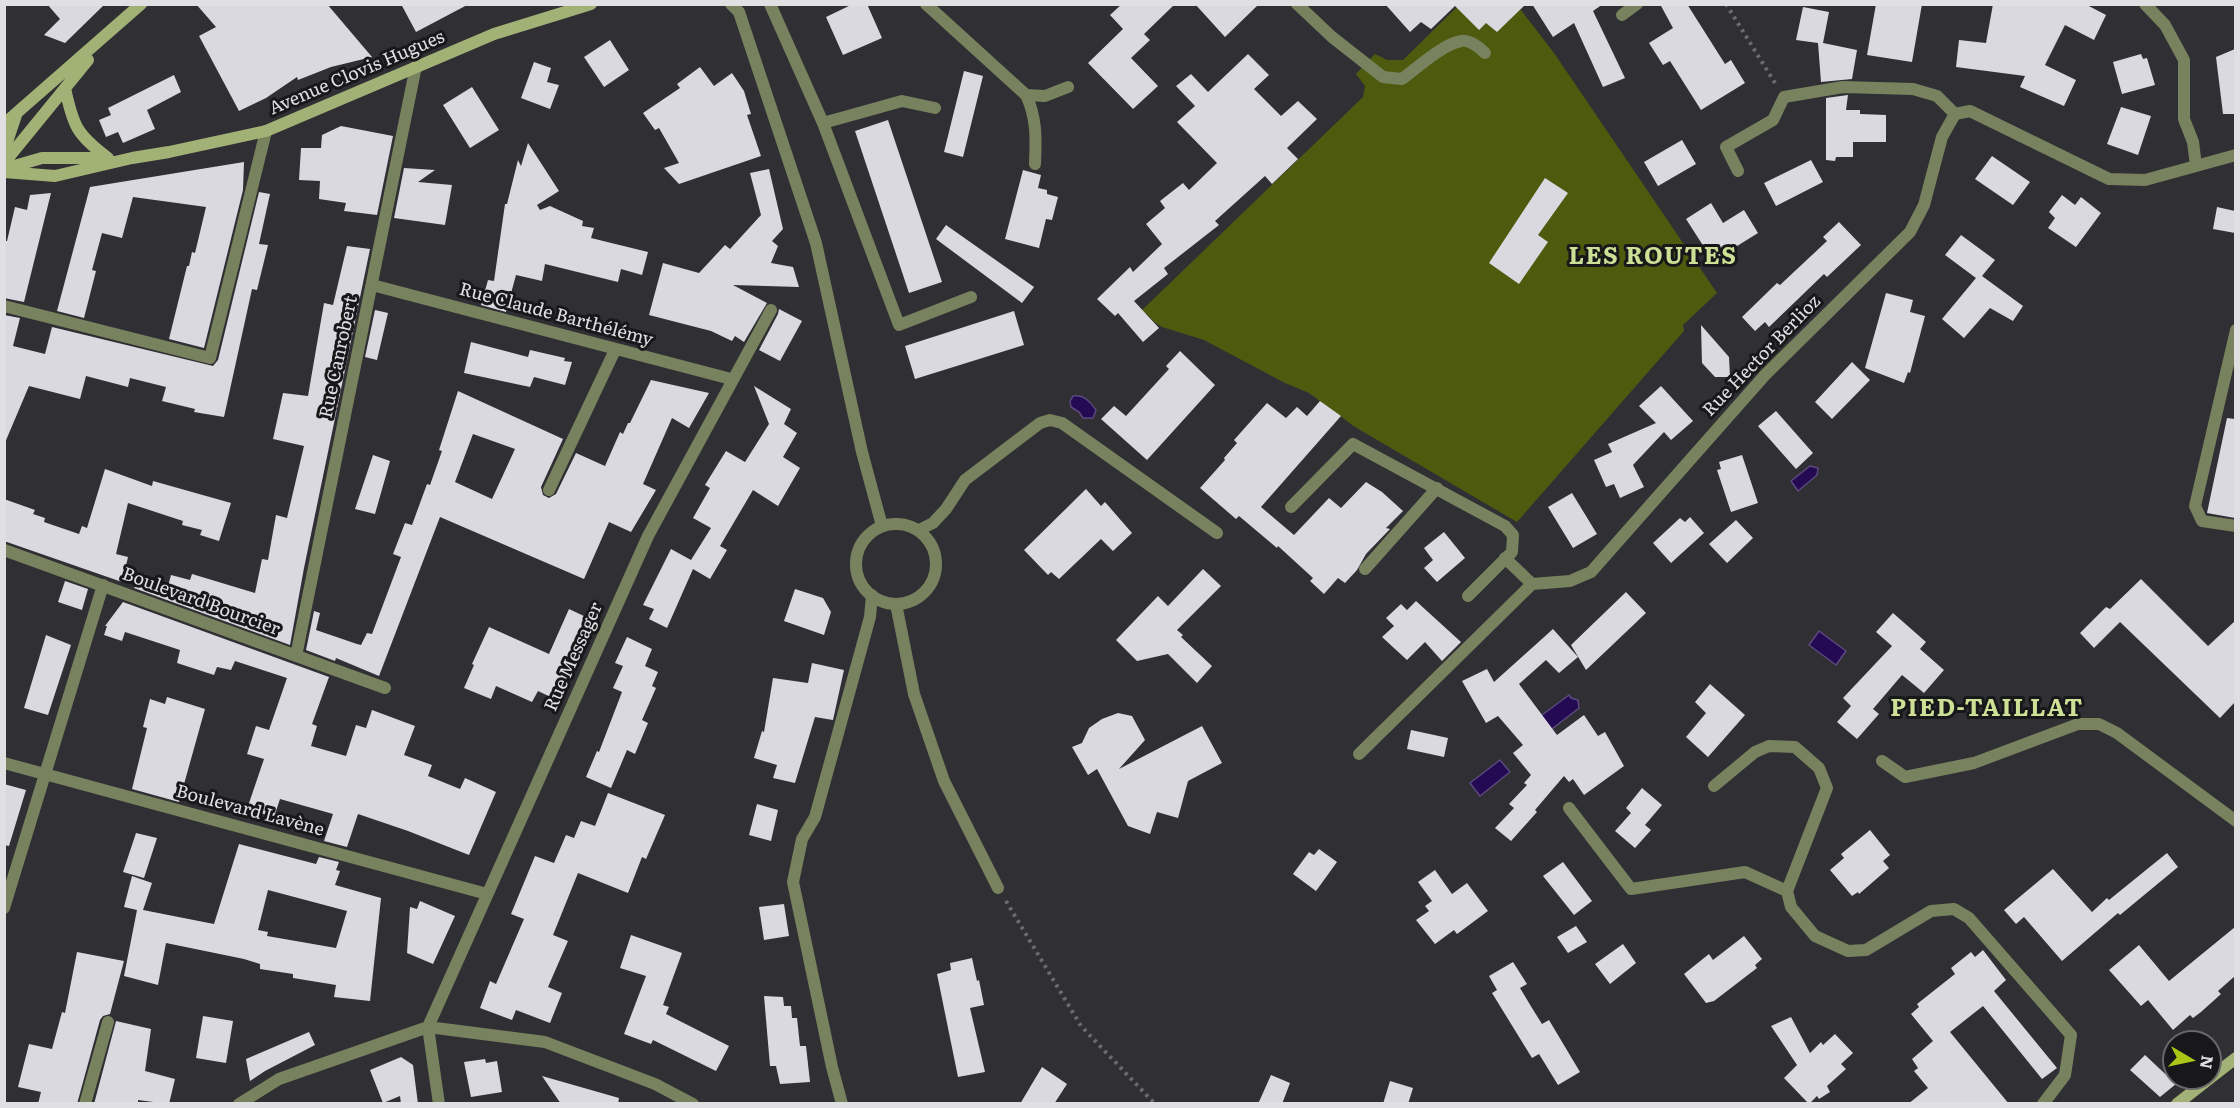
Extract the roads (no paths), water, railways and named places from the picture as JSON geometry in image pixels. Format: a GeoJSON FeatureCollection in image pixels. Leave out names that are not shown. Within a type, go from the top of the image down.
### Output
{"type":"FeatureCollection","features":[{"type":"Feature","properties":{"kind":"main road"},"geometry":{"type":"LineString","coordinates":[[4,124],[108,36],[141,4]]}},
{"type":"Feature","properties":{"kind":"main road","name":"Avenue Clovis Hugues"},"geometry":{"type":"LineString","coordinates":[[4,171],[55,176],[266,131],[494,34],[591,4]]}},
{"type":"Feature","properties":{"kind":"main road"},"geometry":{"type":"LineString","coordinates":[[4,163],[108,36]]}},
{"type":"Feature","properties":{"kind":"main road"},"geometry":{"type":"LineString","coordinates":[[65,88],[72,118],[78,131],[87,142],[108,158]]}},
{"type":"Feature","properties":{"kind":"main road"},"geometry":{"type":"LineString","coordinates":[[4,151],[16,114]]}},
{"type":"Feature","properties":{"kind":"main road","name":"Avenue Clovis Hugues"},"geometry":{"type":"LineString","coordinates":[[4,171],[42,158],[132,158]]}},
{"type":"Feature","properties":{"kind":"main road"},"geometry":{"type":"LineString","coordinates":[[2222,1068],[2235,1058]]}},
{"type":"Feature","properties":{"kind":"main road"},"geometry":{"type":"LineString","coordinates":[[2177,1104],[2195,1090]]}},
{"type":"Feature","properties":{"kind":"street"},"geometry":{"type":"LineString","coordinates":[[770,4],[823,123],[899,325],[971,297]]}},
{"type":"Feature","properties":{"kind":"street"},"geometry":{"type":"LineString","coordinates":[[926,4],[1026,95],[1033,109],[1037,129],[1035,164]]}},
{"type":"Feature","properties":{"kind":"street"},"geometry":{"type":"LineString","coordinates":[[1297,4],[1332,37],[1383,77],[1402,79],[1448,46],[1463,40],[1476,45],[1485,53]]}},
{"type":"Feature","properties":{"kind":"street"},"geometry":{"type":"LineString","coordinates":[[1622,15],[1637,4]]}},
{"type":"Feature","properties":{"kind":"street"},"geometry":{"type":"LineString","coordinates":[[2145,4],[2165,25],[2184,60],[2184,119],[2193,142],[2196,166]]}},
{"type":"Feature","properties":{"kind":"street"},"geometry":{"type":"LineString","coordinates":[[737,7],[816,243],[862,452],[882,526]]}},
{"type":"Feature","properties":{"kind":"street","name":"Rue Canrobert"},"geometry":{"type":"LineString","coordinates":[[297,656],[416,66]]}},
{"type":"Feature","properties":{"kind":"street"},"geometry":{"type":"LineString","coordinates":[[1026,95],[1045,96],[1068,87]]}},
{"type":"Feature","properties":{"kind":"street"},"geometry":{"type":"LineString","coordinates":[[1738,171],[1726,147],[1773,120],[1784,97],[1843,87],[1913,89],[1936,96],[1955,114],[1970,111],[2109,179],[2145,180],[2235,155]]}},
{"type":"Feature","properties":{"kind":"street"},"geometry":{"type":"LineString","coordinates":[[823,123],[902,101],[935,108]]}},
{"type":"Feature","properties":{"kind":"street","name":"Rue Hector Berlioz"},"geometry":{"type":"LineString","coordinates":[[1532,584],[1570,581],[1591,572],[1765,375],[1910,232],[1924,205],[1942,137],[1955,114]]}},
{"type":"Feature","properties":{"kind":"street"},"geometry":{"type":"LineString","coordinates":[[4,306],[210,358],[266,131]]}},
{"type":"Feature","properties":{"kind":"street","name":"Rue Claude Barthélémy"},"geometry":{"type":"LineString","coordinates":[[372,285],[731,379]]}},
{"type":"Feature","properties":{"kind":"street","name":"Rue Messager"},"geometry":{"type":"LineString","coordinates":[[428,1027],[648,536],[731,379],[771,310]]}},
{"type":"Feature","properties":{"kind":"street"},"geometry":{"type":"LineString","coordinates":[[2235,330],[2195,506],[2202,521],[2235,526]]}},
{"type":"Feature","properties":{"kind":"street"},"geometry":{"type":"LineString","coordinates":[[549,490],[615,350]]}},
{"type":"Feature","properties":{"kind":"street"},"geometry":{"type":"LineString","coordinates":[[919,531],[933,523],[946,509],[965,480],[1041,423],[1050,420],[1062,423],[1217,533]]}},
{"type":"Feature","properties":{"kind":"street"},"geometry":{"type":"LineString","coordinates":[[1291,507],[1353,444],[1505,526],[1513,535],[1512,552],[1468,596]]}},
{"type":"Feature","properties":{"kind":"street"},"geometry":{"type":"LineString","coordinates":[[1365,569],[1437,488]]}},
{"type":"Feature","properties":{"kind":"street"},"geometry":{"type":"LineString","coordinates":[[900,523],[919,531],[933,546],[937,563],[928,589],[917,598],[896,604],[884,602],[872,595],[862,585],[857,572],[857,557],[861,544],[870,533],[882,526],[900,523]]}},
{"type":"Feature","properties":{"kind":"street","name":"Boulevard Bourcier"},"geometry":{"type":"LineString","coordinates":[[4,550],[385,688]]}},
{"type":"Feature","properties":{"kind":"street"},"geometry":{"type":"LineString","coordinates":[[1359,754],[1532,584],[1505,558]]}},
{"type":"Feature","properties":{"kind":"street"},"geometry":{"type":"LineString","coordinates":[[4,908],[103,585]]}},
{"type":"Feature","properties":{"kind":"street"},"geometry":{"type":"LineString","coordinates":[[842,1104],[832,1068],[793,882],[802,839],[815,817],[870,617],[872,595]]}},
{"type":"Feature","properties":{"kind":"street"},"geometry":{"type":"LineString","coordinates":[[896,604],[914,694],[944,781],[998,888]]}},
{"type":"Feature","properties":{"kind":"street"},"geometry":{"type":"LineString","coordinates":[[1882,761],[1905,777],[1974,763],[2078,724],[2099,724],[2117,733],[2235,821]]}},
{"type":"Feature","properties":{"kind":"street"},"geometry":{"type":"LineString","coordinates":[[1714,786],[1755,752],[1769,746],[1795,747],[1819,768],[1827,788],[1787,891],[1791,907],[1815,936],[1848,951],[1866,950],[1931,911],[1954,909],[1969,918],[2071,1035],[2065,1075],[2043,1104]]}},
{"type":"Feature","properties":{"kind":"street","name":"Boulevard Lavène"},"geometry":{"type":"LineString","coordinates":[[4,763],[487,894]]}},
{"type":"Feature","properties":{"kind":"street"},"geometry":{"type":"LineString","coordinates":[[1569,808],[1631,889],[1745,872],[1787,891]]}},
{"type":"Feature","properties":{"kind":"street"},"geometry":{"type":"LineString","coordinates":[[85,1104],[108,1022]]}},
{"type":"Feature","properties":{"kind":"street"},"geometry":{"type":"LineString","coordinates":[[239,1104],[279,1079],[428,1027],[545,1042],[655,1084],[693,1104]]}},
{"type":"Feature","properties":{"kind":"street"},"geometry":{"type":"LineString","coordinates":[[428,1027],[439,1104]]}},
{"type":"Feature","properties":{"kind":"district","name":"LES ROUTES"},"geometry":{"type":"Point","coordinates":[1653,257]}},
{"type":"Feature","properties":{"kind":"district","name":"PIED-TAILLAT"},"geometry":{"type":"Point","coordinates":[1987,709]}}]}
